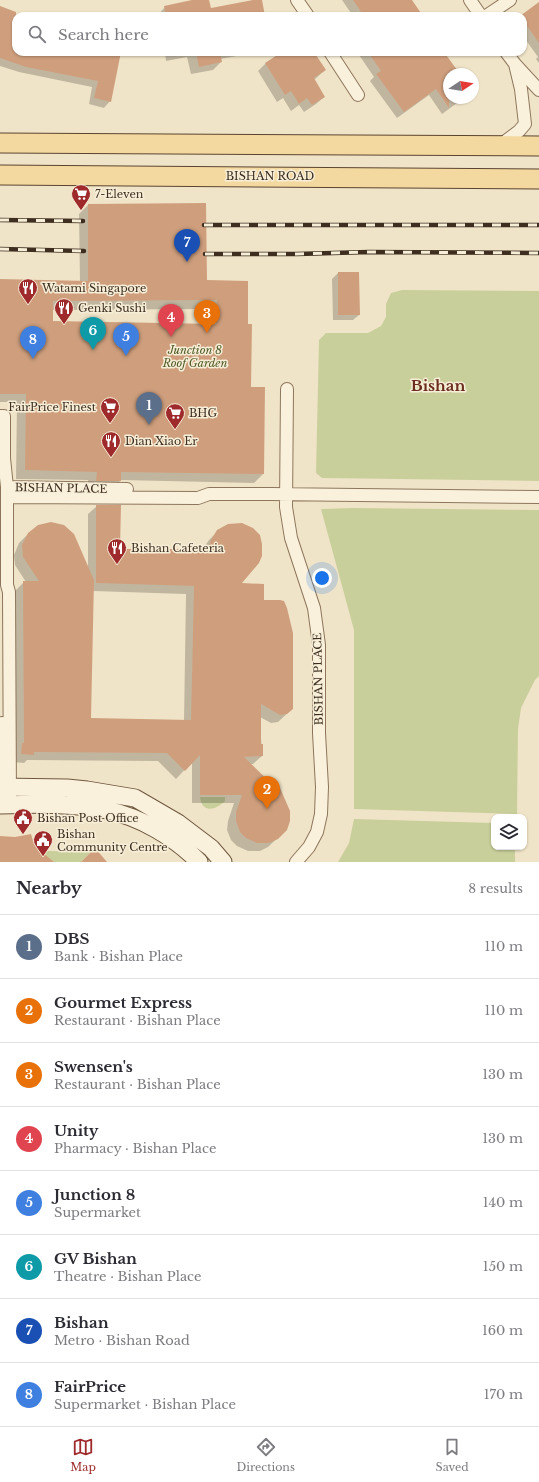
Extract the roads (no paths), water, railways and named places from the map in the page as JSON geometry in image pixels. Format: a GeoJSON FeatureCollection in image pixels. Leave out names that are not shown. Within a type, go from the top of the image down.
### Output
{"type":"FeatureCollection","features":[{"type":"Feature","properties":{"kind":"main road"},"geometry":{"type":"LineString","coordinates":[[0,143],[539,146]]}},
{"type":"Feature","properties":{"kind":"main road","name":"BISHAN ROAD"},"geometry":{"type":"LineString","coordinates":[[0,175],[539,179]]}},
{"type":"Feature","properties":{"kind":"street"},"geometry":{"type":"LineString","coordinates":[[298,0],[306,12]]}},
{"type":"Feature","properties":{"kind":"street"},"geometry":{"type":"LineString","coordinates":[[470,0],[478,12]]}},
{"type":"Feature","properties":{"kind":"street"},"geometry":{"type":"LineString","coordinates":[[492,12],[510,0]]}},
{"type":"Feature","properties":{"kind":"street"},"geometry":{"type":"LineString","coordinates":[[333,56],[358,95]]}},
{"type":"Feature","properties":{"kind":"street"},"geometry":{"type":"LineString","coordinates":[[509,56],[539,90]]}},
{"type":"Feature","properties":{"kind":"street"},"geometry":{"type":"LineString","coordinates":[[498,146],[519,131],[525,124],[521,89],[515,64]]}},
{"type":"Feature","properties":{"kind":"street","name":"BISHAN PLACE"},"geometry":{"type":"LineString","coordinates":[[287,389],[286,507],[290,538],[314,608],[318,645],[319,733],[322,787],[321,814],[317,832],[309,847],[296,862]]}},
{"type":"Feature","properties":{"kind":"street","name":"BISHAN PLACE"},"geometry":{"type":"LineString","coordinates":[[0,416],[4,416],[4,458],[7,492],[7,585],[4,592],[4,804]]}},
{"type":"Feature","properties":{"kind":"street","name":"BISHAN PLACE"},"geometry":{"type":"LineString","coordinates":[[7,492],[198,498],[209,494],[539,497]]}},
{"type":"Feature","properties":{"kind":"street"},"geometry":{"type":"LineString","coordinates":[[4,787],[67,788],[134,798],[178,823],[211,848],[223,862]]}},
{"type":"Feature","properties":{"kind":"street"},"geometry":{"type":"LineString","coordinates":[[4,804],[65,805],[108,810],[139,821],[163,834],[192,854],[199,862]]}},
{"type":"Feature","properties":{"kind":"railway"},"geometry":{"type":"LineString","coordinates":[[0,220],[83,221]]}},
{"type":"Feature","properties":{"kind":"railway"},"geometry":{"type":"LineString","coordinates":[[204,225],[539,225]]}},
{"type":"Feature","properties":{"kind":"railway"},"geometry":{"type":"LineString","coordinates":[[0,249],[84,251]]}},
{"type":"Feature","properties":{"kind":"railway"},"geometry":{"type":"LineString","coordinates":[[205,254],[369,252],[539,253]]}},
{"type":"Feature","properties":{"kind":"place","name":"7-Eleven"},"geometry":{"type":"Point","coordinates":[81,211]}},
{"type":"Feature","properties":{"kind":"place","name":"Bishan"},"geometry":{"type":"Point","coordinates":[187,262]}},
{"type":"Feature","properties":{"kind":"place","name":"Watami Singapore"},"geometry":{"type":"Point","coordinates":[28,305]}},
{"type":"Feature","properties":{"kind":"place","name":"Genki Sushi"},"geometry":{"type":"Point","coordinates":[64,325]}},
{"type":"Feature","properties":{"kind":"place","name":"Swensen's"},"geometry":{"type":"Point","coordinates":[207,333]}},
{"type":"Feature","properties":{"kind":"place","name":"Unity"},"geometry":{"type":"Point","coordinates":[171,337]}},
{"type":"Feature","properties":{"kind":"place","name":"GV Bishan"},"geometry":{"type":"Point","coordinates":[93,350]}},
{"type":"Feature","properties":{"kind":"place","name":"Junction 8"},"geometry":{"type":"Point","coordinates":[126,356]}},
{"type":"Feature","properties":{"kind":"place","name":"FairPrice"},"geometry":{"type":"Point","coordinates":[33,359]}},
{"type":"Feature","properties":{"kind":"place","name":"FairPrice Finest"},"geometry":{"type":"Point","coordinates":[110,424]}},
{"type":"Feature","properties":{"kind":"place","name":"DBS"},"geometry":{"type":"Point","coordinates":[149,425]}},
{"type":"Feature","properties":{"kind":"place","name":"BHG"},"geometry":{"type":"Point","coordinates":[175,430]}},
{"type":"Feature","properties":{"kind":"place","name":"Dian Xiao Er"},"geometry":{"type":"Point","coordinates":[111,458]}},
{"type":"Feature","properties":{"kind":"place","name":"Bishan Cafeteria"},"geometry":{"type":"Point","coordinates":[117,565]}},
{"type":"Feature","properties":{"kind":"place","name":"Gourmet Express"},"geometry":{"type":"Point","coordinates":[267,809]}},
{"type":"Feature","properties":{"kind":"place","name":"Bishan Post Office"},"geometry":{"type":"Point","coordinates":[23,835]}},
{"type":"Feature","properties":{"kind":"place","name":"Bishan Community Centre"},"geometry":{"type":"Point","coordinates":[43,857]}},
{"type":"Feature","properties":{"kind":"district","name":"Bishan"},"geometry":{"type":"Point","coordinates":[438,385]}},
{"type":"Feature","properties":{"kind":"park label","name":"Junction 8 Roof Garden"},"geometry":{"type":"Point","coordinates":[195,356]}}]}
